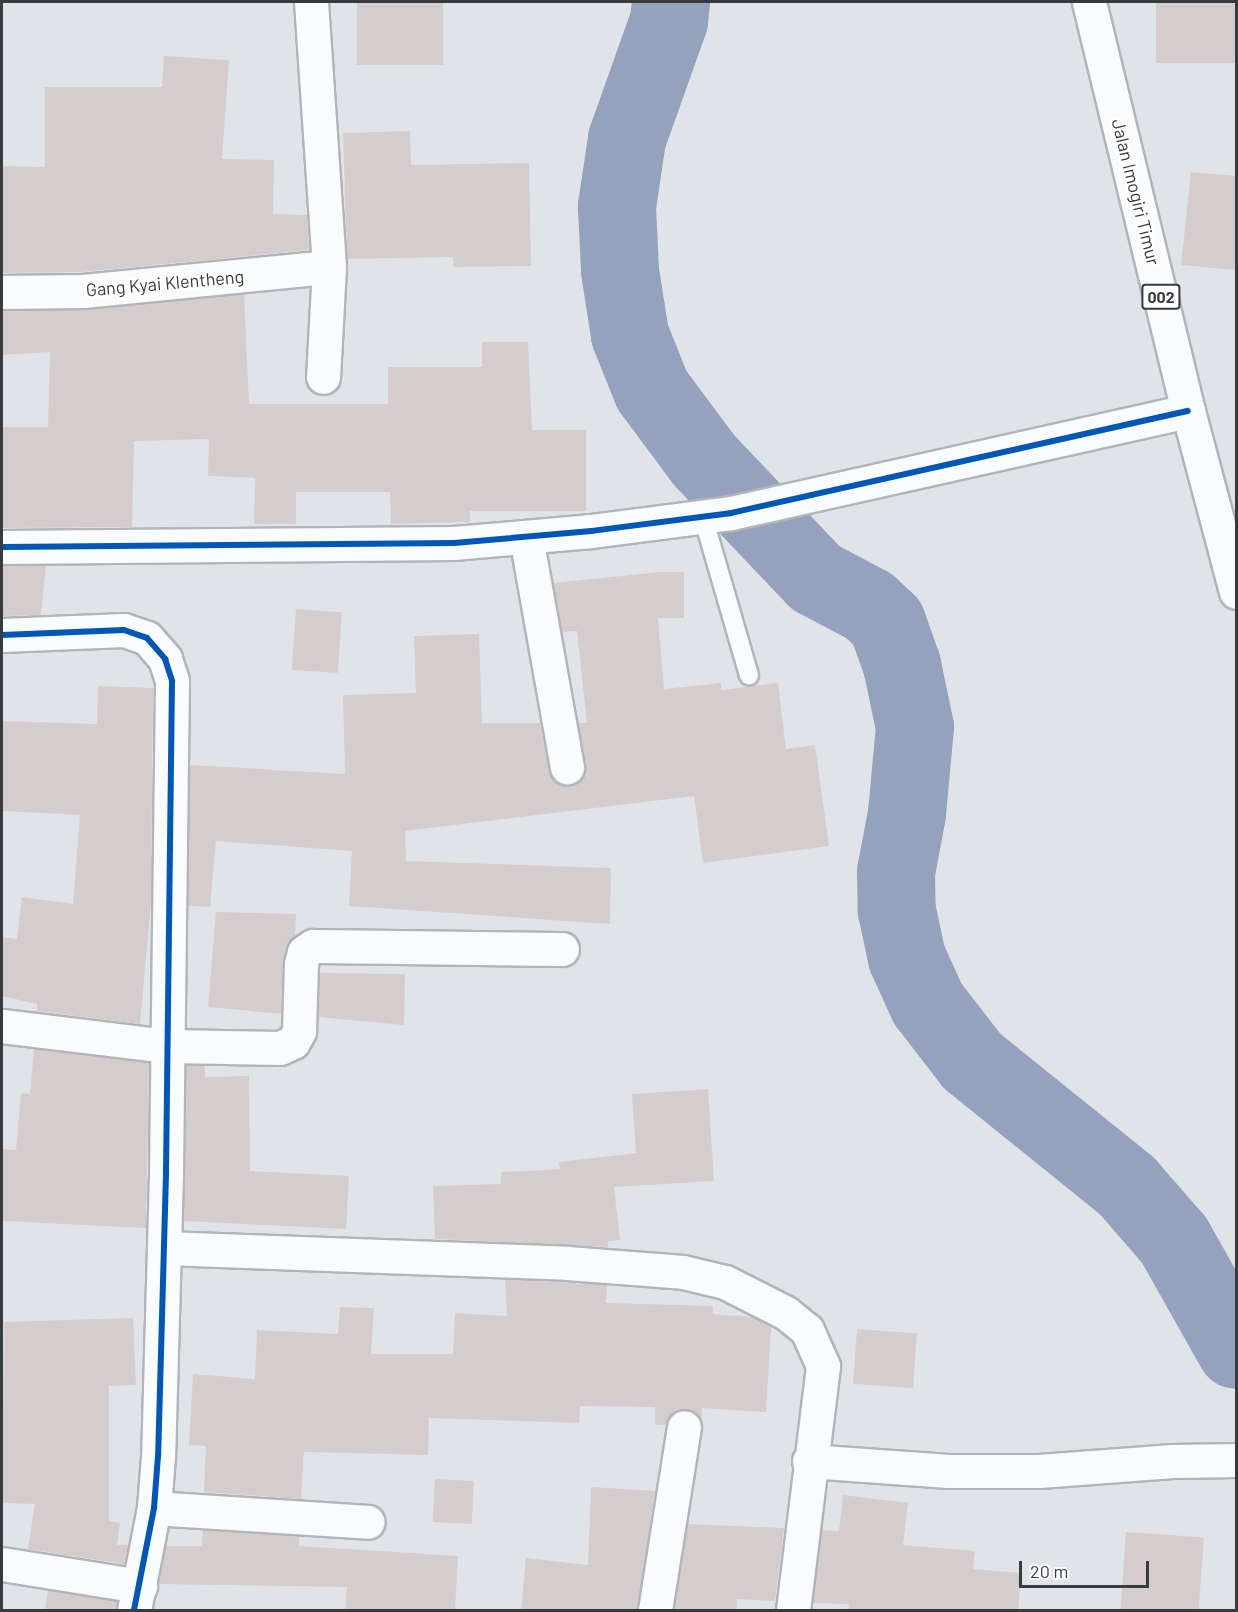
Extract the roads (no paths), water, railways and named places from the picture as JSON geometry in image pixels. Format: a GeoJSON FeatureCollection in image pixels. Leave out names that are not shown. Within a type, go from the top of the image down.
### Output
{"type":"FeatureCollection","features":[{"type":"Feature","properties":{"kind":"street"},"geometry":{"type":"LineString","coordinates":[[311,2],[329,267],[323,377]]}},
{"type":"Feature","properties":{"kind":"street","name":"Jalan Imogiri Timur"},"geometry":{"type":"LineString","coordinates":[[1089,2],[1188,411],[1231,545],[1236,592]]}},
{"type":"Feature","properties":{"kind":"street","name":"Gang Kyai Klentheng"},"geometry":{"type":"LineString","coordinates":[[2,292],[84,291],[329,267]]}},
{"type":"Feature","properties":{"kind":"street"},"geometry":{"type":"LineString","coordinates":[[2,547],[454,543],[526,537],[717,515],[1188,411]]}},
{"type":"Feature","properties":{"kind":"street"},"geometry":{"type":"LineString","coordinates":[[526,537],[567,767]]}},
{"type":"Feature","properties":{"kind":"street"},"geometry":{"type":"LineString","coordinates":[[2,635],[124,630],[147,638],[165,659],[172,681],[164,1248],[154,1508],[137,1598],[2,1564]]}},
{"type":"Feature","properties":{"kind":"street"},"geometry":{"type":"LineString","coordinates":[[2,1026],[168,1046],[289,1046],[299,1031],[304,952],[319,945],[562,949]]}},
{"type":"Feature","properties":{"kind":"street"},"geometry":{"type":"LineString","coordinates":[[164,1248],[567,1263],[683,1272],[725,1282],[786,1313],[807,1330],[817,1347],[823,1366],[809,1461],[793,1611]]}},
{"type":"Feature","properties":{"kind":"street"},"geometry":{"type":"LineString","coordinates":[[655,1611],[684,1427]]}},
{"type":"Feature","properties":{"kind":"street"},"geometry":{"type":"LineString","coordinates":[[809,1461],[949,1471],[1040,1472],[1173,1461],[1236,1460]]}},
{"type":"Feature","properties":{"kind":"street"},"geometry":{"type":"LineString","coordinates":[[154,1508],[368,1522]]}},
{"type":"Feature","properties":{"kind":"lane"},"geometry":{"type":"LineString","coordinates":[[717,515],[749,675]]}},
{"type":"Feature","properties":{"kind":"waterway"},"geometry":{"type":"LineString","coordinates":[[671,2],[669,21],[627,139],[617,207],[620,271],[630,335],[652,390],[704,460],[816,578],[869,606],[887,623],[902,665],[915,727],[907,814],[896,872],[897,911],[907,958],[928,1004],[972,1061],[1127,1186],[1174,1240],[1236,1350]]}}]}
